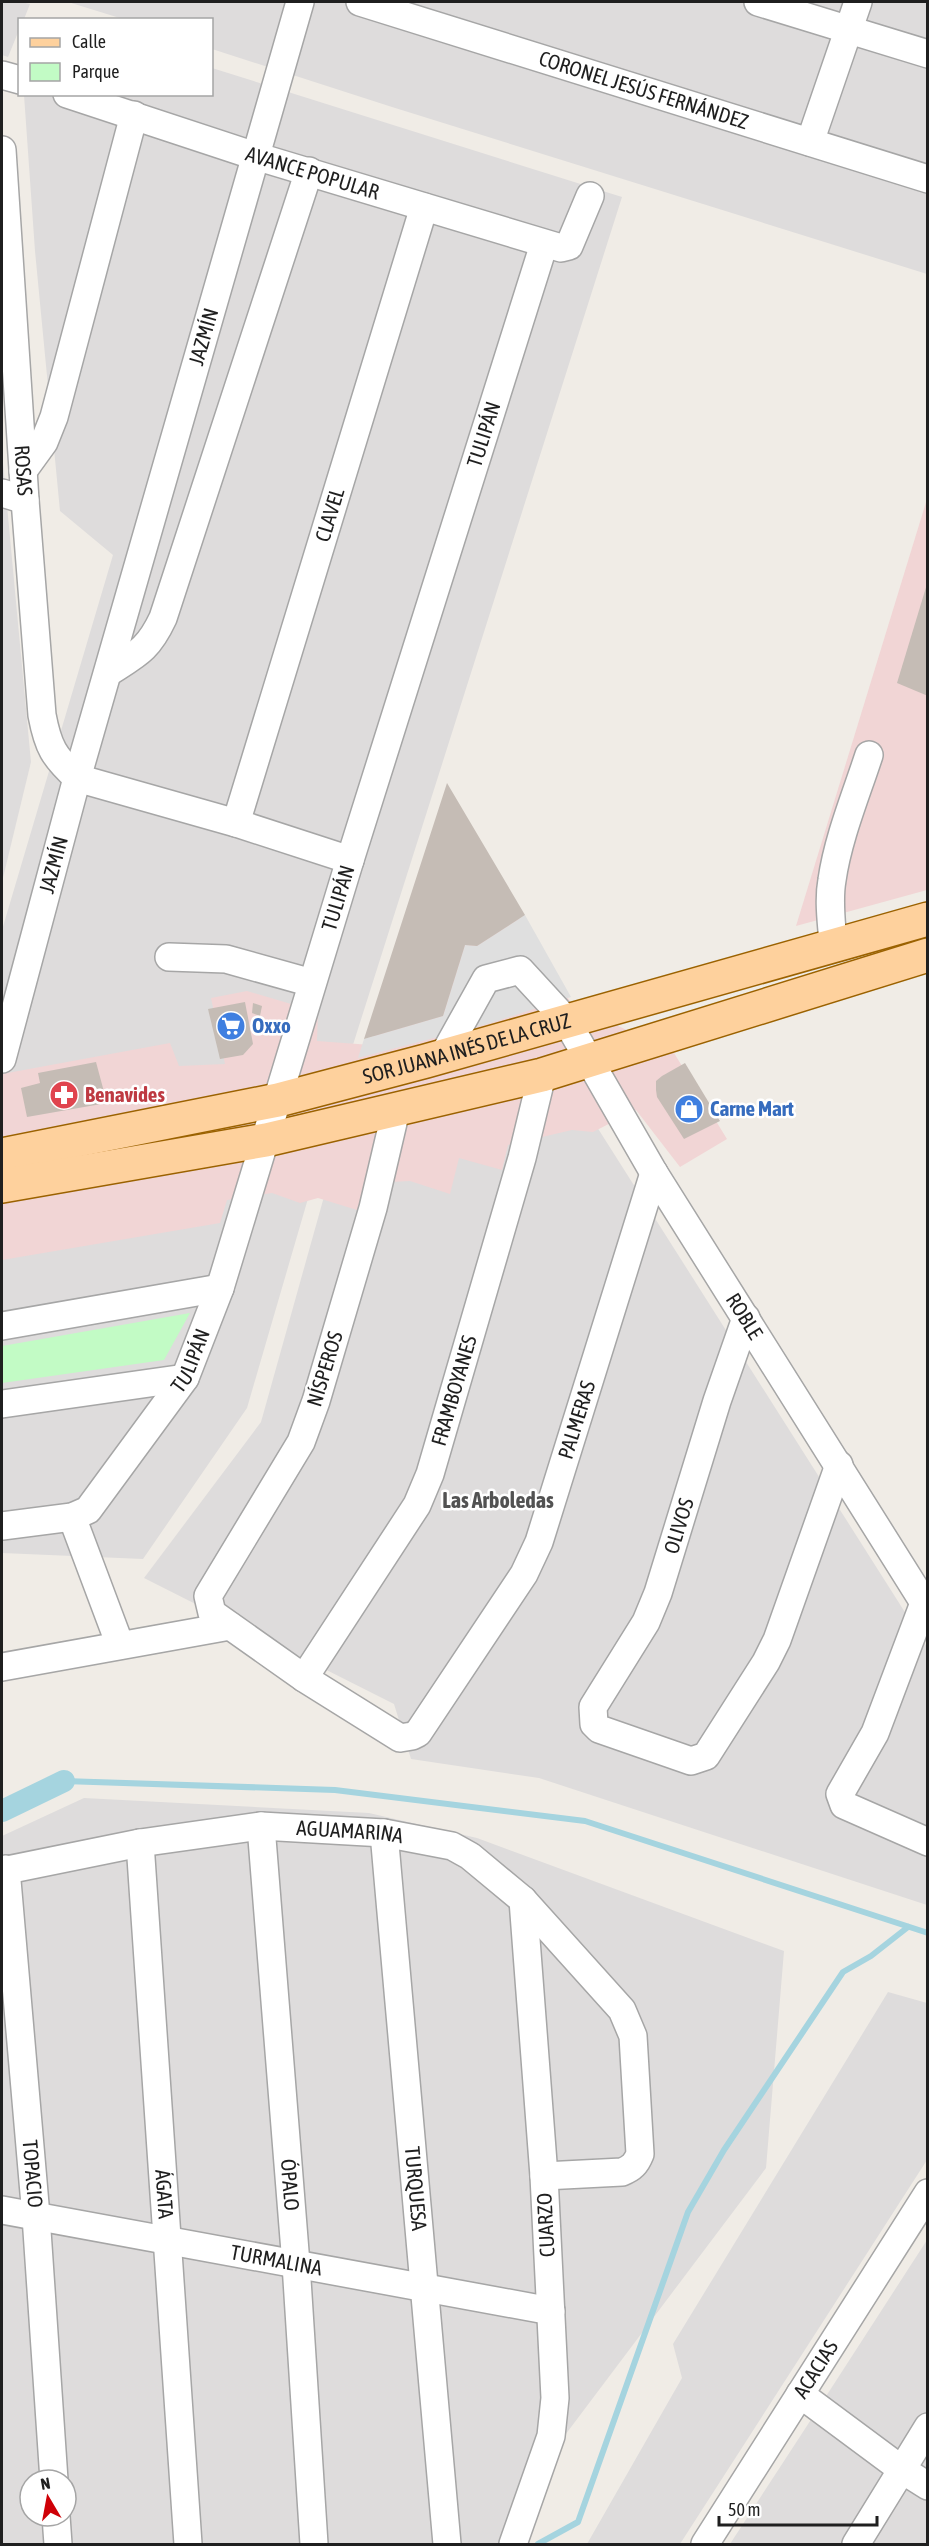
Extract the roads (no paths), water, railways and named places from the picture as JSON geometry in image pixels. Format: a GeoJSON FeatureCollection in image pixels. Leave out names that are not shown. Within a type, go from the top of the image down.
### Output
{"type":"FeatureCollection","features":[{"type":"Feature","properties":{"kind":"main road","name":"SOR JUANA INÉS DE LA CRUZ"},"geometry":{"type":"LineString","coordinates":[[2,1155],[278,1100],[443,1056],[927,919]]}},
{"type":"Feature","properties":{"kind":"main road","name":"SOR JUANA INÉS DE LA CRUZ"},"geometry":{"type":"LineString","coordinates":[[2,1186],[266,1140],[542,1075],[927,955]]}},
{"type":"Feature","properties":{"kind":"main road"},"geometry":{"type":"LineString","coordinates":[[92,1137],[98,1169]]}},
{"type":"Feature","properties":{"kind":"street","name":"JAZMÍN"},"geometry":{"type":"LineString","coordinates":[[2,1059],[12,987],[109,672],[300,2]]}},
{"type":"Feature","properties":{"kind":"street","name":"CORONEL JESÚS FERNÁNDEZ"},"geometry":{"type":"LineString","coordinates":[[360,2],[927,179]]}},
{"type":"Feature","properties":{"kind":"street"},"geometry":{"type":"LineString","coordinates":[[758,2],[927,54]]}},
{"type":"Feature","properties":{"kind":"street"},"geometry":{"type":"LineString","coordinates":[[810,142],[858,2]]}},
{"type":"Feature","properties":{"kind":"street"},"geometry":{"type":"LineString","coordinates":[[2,75],[18,79]]}},
{"type":"Feature","properties":{"kind":"street","name":"AVANCE POPULAR"},"geometry":{"type":"LineString","coordinates":[[73,96],[255,156],[553,246]]}},
{"type":"Feature","properties":{"kind":"street"},"geometry":{"type":"LineString","coordinates":[[23,471],[44,442],[54,417],[134,115]]}},
{"type":"Feature","properties":{"kind":"street","name":"ROSAS"},"geometry":{"type":"LineString","coordinates":[[2,150],[23,471],[13,496],[46,739],[58,761],[77,778]]}},
{"type":"Feature","properties":{"kind":"street"},"geometry":{"type":"LineString","coordinates":[[109,672],[142,651],[153,639],[163,618],[309,171]]}},
{"type":"Feature","properties":{"kind":"street","name":"TULIPÁN"},"geometry":{"type":"LineString","coordinates":[[72,1517],[81,1515],[95,1504],[185,1378],[220,1288],[350,860],[553,246],[569,246],[591,196]]}},
{"type":"Feature","properties":{"kind":"street","name":"CLAVEL"},"geometry":{"type":"LineString","coordinates":[[236,823],[424,207]]}},
{"type":"Feature","properties":{"kind":"street"},"geometry":{"type":"LineString","coordinates":[[833,945],[830,906],[832,880],[839,847],[869,755]]}},
{"type":"Feature","properties":{"kind":"street"},"geometry":{"type":"LineString","coordinates":[[77,778],[236,823],[350,860]]}},
{"type":"Feature","properties":{"kind":"street"},"geometry":{"type":"LineString","coordinates":[[169,957],[226,959],[312,983]]}},
{"type":"Feature","properties":{"kind":"street","name":"ROBLE"},"geometry":{"type":"LineString","coordinates":[[443,1056],[486,979],[520,970],[566,1020],[654,1173],[926,1606]]}},
{"type":"Feature","properties":{"kind":"street","name":"FRAMBOYANES"},"geometry":{"type":"LineString","coordinates":[[304,1678],[417,1505],[430,1474],[522,1158],[542,1075]]}},
{"type":"Feature","properties":{"kind":"street","name":"NÍSPEROS"},"geometry":{"type":"LineString","coordinates":[[230,1626],[212,1613],[208,1607],[208,1596],[301,1442],[316,1401],[373,1208],[396,1110]]}},
{"type":"Feature","properties":{"kind":"street","name":"PALMERAS"},"geometry":{"type":"LineString","coordinates":[[304,1678],[400,1738],[418,1733],[524,1574],[539,1542],[654,1173]]}},
{"type":"Feature","properties":{"kind":"street"},"geometry":{"type":"LineString","coordinates":[[2,1326],[220,1288]]}},
{"type":"Feature","properties":{"kind":"street","name":"OLIVOS"},"geometry":{"type":"LineString","coordinates":[[746,1318],[717,1401],[658,1593],[646,1622],[593,1707],[594,1724],[599,1729],[691,1761],[706,1756],[766,1662],[777,1640],[839,1466]]}},
{"type":"Feature","properties":{"kind":"street"},"geometry":{"type":"LineString","coordinates":[[2,1404],[185,1378]]}},
{"type":"Feature","properties":{"kind":"street"},"geometry":{"type":"LineString","coordinates":[[2,1526],[72,1517],[120,1645]]}},
{"type":"Feature","properties":{"kind":"street"},"geometry":{"type":"LineString","coordinates":[[926,1606],[875,1733],[840,1794],[844,1805],[927,1842]]}},
{"type":"Feature","properties":{"kind":"street"},"geometry":{"type":"LineString","coordinates":[[2,1667],[230,1626],[304,1678]]}},
{"type":"Feature","properties":{"kind":"street","name":"AGUAMARINA"},"geometry":{"type":"LineString","coordinates":[[4,1870],[140,1843],[261,1826],[384,1833],[452,1846],[470,1856],[523,1900],[622,2010],[629,2021],[633,2036],[640,2154],[637,2162],[632,2168],[622,2172],[544,2176]]}},
{"type":"Feature","properties":{"kind":"street","name":"ÓPALO"},"geometry":{"type":"LineString","coordinates":[[261,1826],[296,2264],[314,2544]]}},
{"type":"Feature","properties":{"kind":"street","name":"TURQUESA"},"geometry":{"type":"LineString","coordinates":[[384,1833],[447,2544]]}},
{"type":"Feature","properties":{"kind":"street","name":"ÁGATA"},"geometry":{"type":"LineString","coordinates":[[140,1843],[188,2544]]}},
{"type":"Feature","properties":{"kind":"street","name":"TOPACIO"},"geometry":{"type":"LineString","coordinates":[[4,1870],[36,2216],[53,2468]]}},
{"type":"Feature","properties":{"kind":"street","name":"CUARZO"},"geometry":{"type":"LineString","coordinates":[[513,2544],[550,2436],[555,2398],[544,2176],[523,1900]]}},
{"type":"Feature","properties":{"kind":"street","name":"ACACIAS"},"geometry":{"type":"LineString","coordinates":[[705,2544],[927,2193]]}},
{"type":"Feature","properties":{"kind":"street","name":"TURMALINA"},"geometry":{"type":"LineString","coordinates":[[2,2210],[166,2238],[551,2311]]}},
{"type":"Feature","properties":{"kind":"street"},"geometry":{"type":"LineString","coordinates":[[800,2394],[927,2486]]}},
{"type":"Feature","properties":{"kind":"street"},"geometry":{"type":"LineString","coordinates":[[856,2544],[927,2427]]}},
{"type":"Feature","properties":{"kind":"street"},"geometry":{"type":"LineString","coordinates":[[57,2528],[58,2544]]}},
{"type":"Feature","properties":{"kind":"waterway"},"geometry":{"type":"LineString","coordinates":[[64,1781],[335,1790],[585,1821],[928,1933]]}},
{"type":"Feature","properties":{"kind":"waterway"},"geometry":{"type":"LineString","coordinates":[[2,1811],[64,1781]]}},
{"type":"Feature","properties":{"kind":"waterway"},"geometry":{"type":"LineString","coordinates":[[538,2544],[578,2522],[688,2212],[724,2150],[843,1972],[871,1956],[908,1927]]}},
{"type":"Feature","properties":{"kind":"place","name":"Oxxo"},"geometry":{"type":"Point","coordinates":[231,1026]}},
{"type":"Feature","properties":{"kind":"place","name":"Benavides"},"geometry":{"type":"Point","coordinates":[64,1095]}},
{"type":"Feature","properties":{"kind":"place","name":"Carne Mart"},"geometry":{"type":"Point","coordinates":[689,1109]}},
{"type":"Feature","properties":{"kind":"district","name":"Las Arboledas"},"geometry":{"type":"Point","coordinates":[498,1500]}}]}
